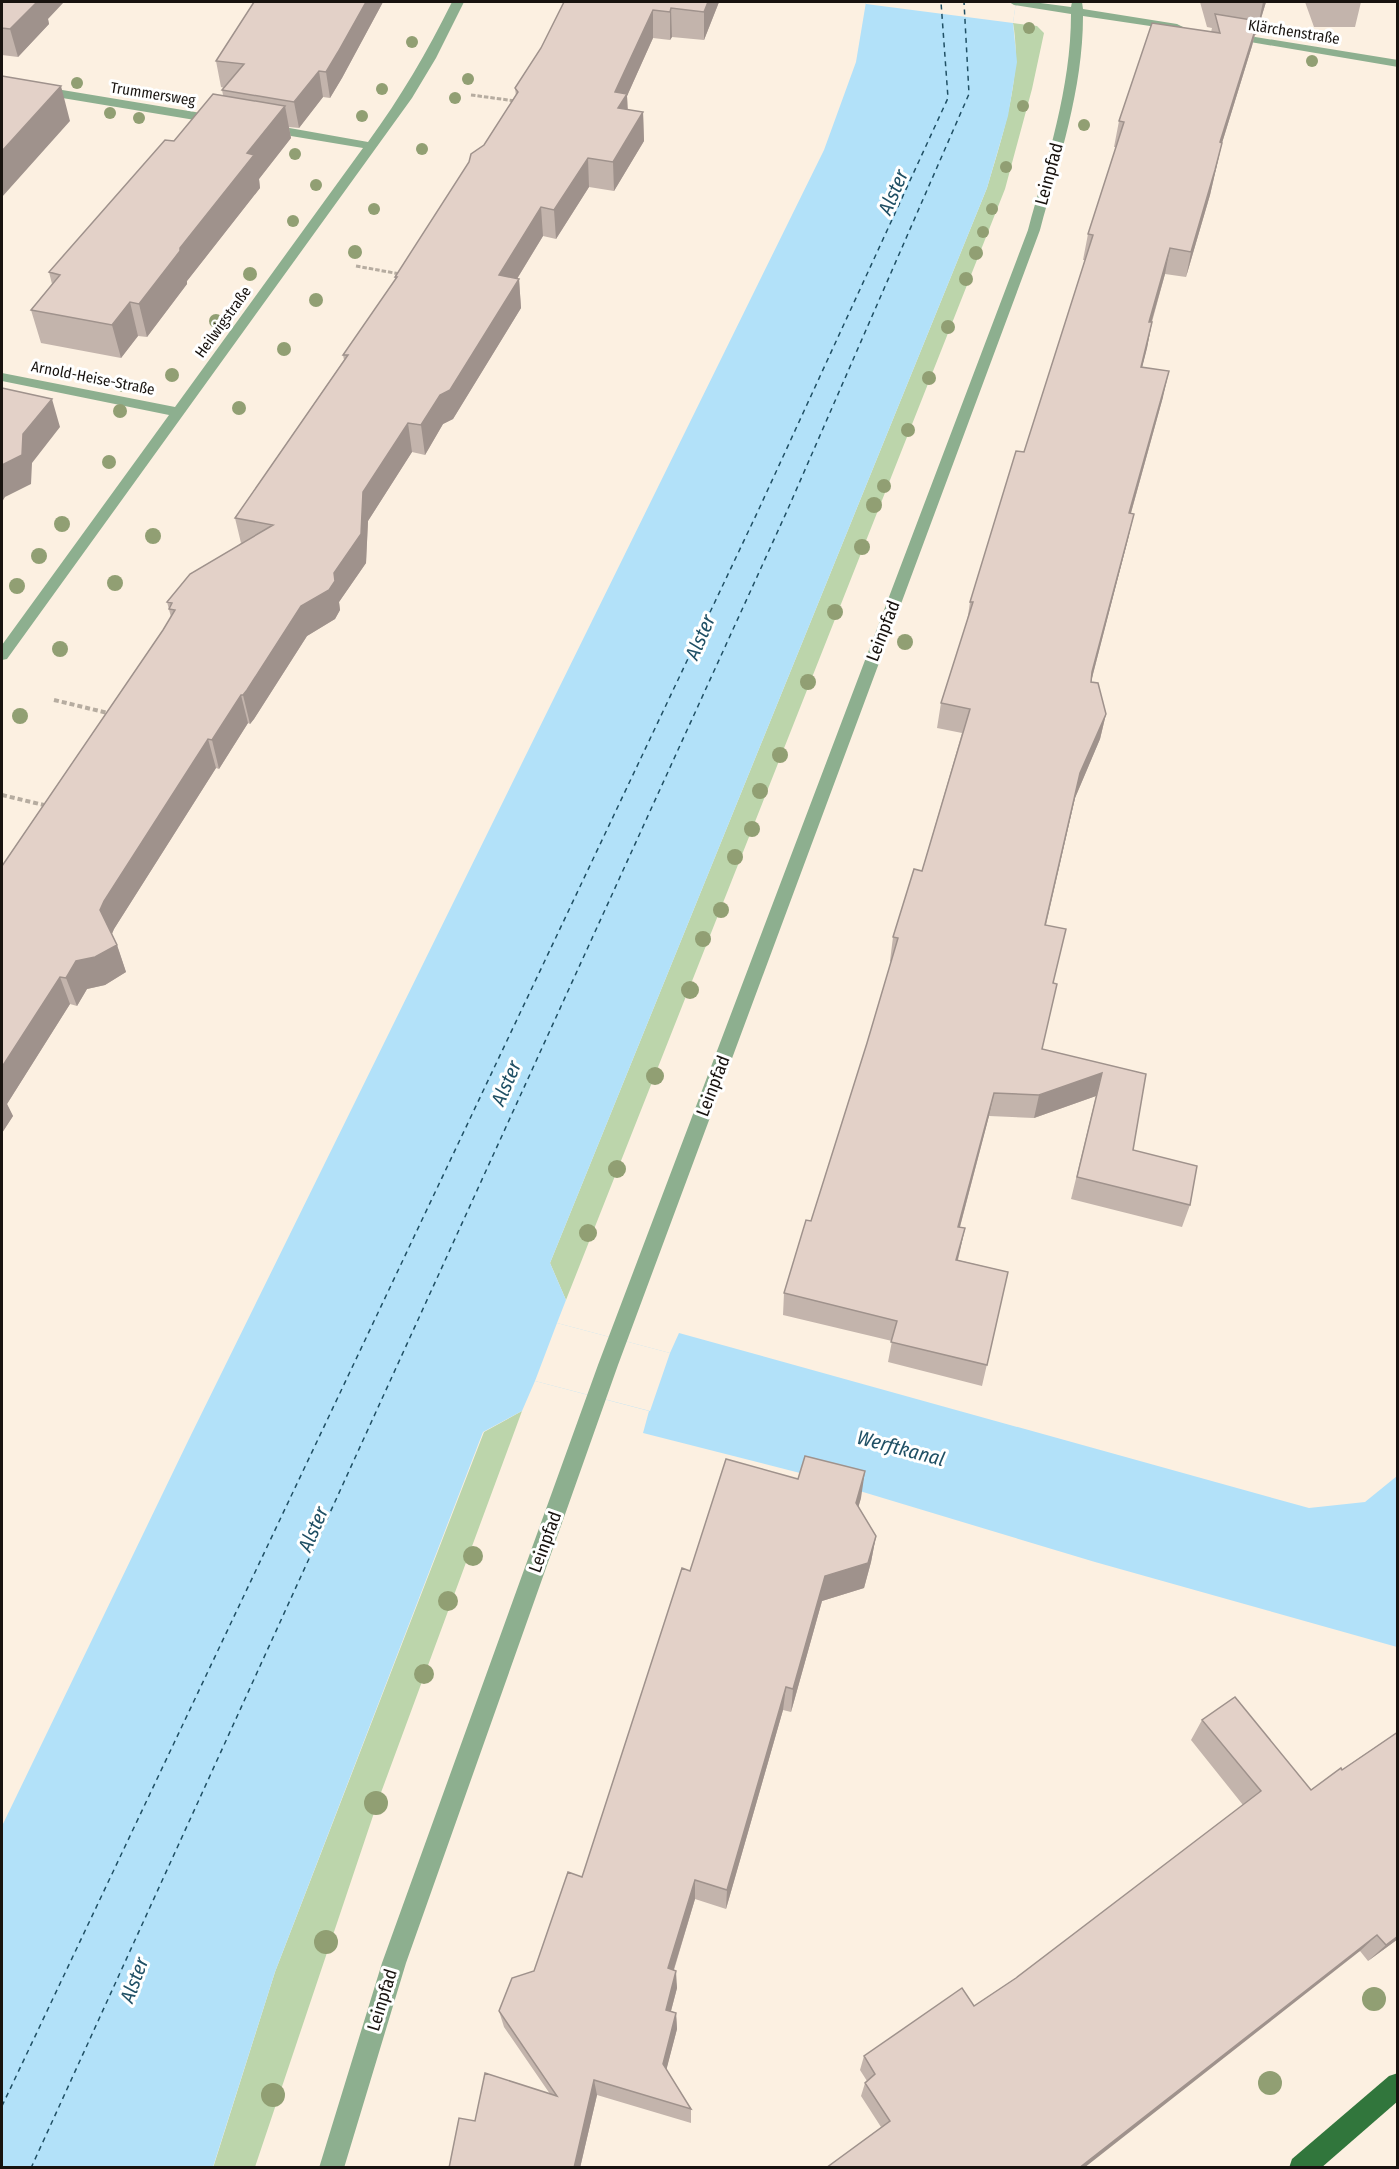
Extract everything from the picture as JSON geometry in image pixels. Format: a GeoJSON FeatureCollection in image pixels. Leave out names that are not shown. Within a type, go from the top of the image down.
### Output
{"type":"FeatureCollection","features":[{"type":"Feature","properties":{"kind":"main road"},"geometry":{"type":"LineString","coordinates":[[1301,2168],[1398,2085]]}},
{"type":"Feature","properties":{"kind":"street","name":"Heilwigstraße"},"geometry":{"type":"LineString","coordinates":[[2,655],[371,146],[430,58],[458,2]]}},
{"type":"Feature","properties":{"kind":"street"},"geometry":{"type":"LineString","coordinates":[[1015,2],[1078,6],[1189,29]]}},
{"type":"Feature","properties":{"kind":"street","name":"Leinpfad"},"geometry":{"type":"LineString","coordinates":[[331,2168],[394,1963],[618,1339],[1034,230],[1064,120],[1077,38],[1078,6]]}},
{"type":"Feature","properties":{"kind":"street","name":"Klärchenstraße"},"geometry":{"type":"LineString","coordinates":[[1223,35],[1398,64]]}},
{"type":"Feature","properties":{"kind":"street","name":"Trummersweg"},"geometry":{"type":"LineString","coordinates":[[2,84],[232,122]]}},
{"type":"Feature","properties":{"kind":"street"},"geometry":{"type":"LineString","coordinates":[[255,126],[371,146]]}},
{"type":"Feature","properties":{"kind":"street","name":"Arnold-Heise-Straße"},"geometry":{"type":"LineString","coordinates":[[2,377],[178,412]]}},
{"type":"Feature","properties":{"kind":"path"},"geometry":{"type":"LineString","coordinates":[[471,95],[524,102]]}},
{"type":"Feature","properties":{"kind":"path"},"geometry":{"type":"LineString","coordinates":[[356,266],[400,274]]}},
{"type":"Feature","properties":{"kind":"path"},"geometry":{"type":"LineString","coordinates":[[54,700],[115,714]]}},
{"type":"Feature","properties":{"kind":"path"},"geometry":{"type":"LineString","coordinates":[[2,795],[51,806]]}},
{"type":"Feature","properties":{"kind":"green space"},"geometry":{"type":"Polygon","coordinates":[[[1013,23],[1037,26],[1044,33],[1032,89],[1005,189],[566,1300],[550,1263],[987,188],[1013,85],[1015,43],[1013,23]]]}},
{"type":"Feature","properties":{"kind":"green space"},"geometry":{"type":"Polygon","coordinates":[[[522,1411],[379,1798],[255,2167],[213,2168],[275,1972],[484,1432],[522,1411]]]}},
{"type":"Feature","properties":{"kind":"water"},"geometry":{"type":"Polygon","coordinates":[[[866,2],[1016,2],[1013,23],[1017,62],[1008,116],[987,188],[550,1263],[566,1300],[557,1323],[670,1353],[679,1333],[1309,1508],[1365,1502],[1397,1476],[1397,1647],[1095,1562],[800,1473],[643,1433],[649,1411],[535,1381],[522,1411],[483,1432],[275,1972],[213,2167],[2,2167],[2,1826],[189,1439],[824,150],[856,62],[866,2]]]}},
{"type":"Feature","properties":{"kind":"pier"},"geometry":{"type":"Polygon","coordinates":[[[866,2],[1016,2],[1013,23],[866,4],[866,2]]]}},
{"type":"Feature","properties":{"kind":"pier"},"geometry":{"type":"Polygon","coordinates":[[[557,1323],[670,1353],[650,1411],[535,1381],[557,1323]]]}},
{"type":"Feature","properties":{"kind":"building"},"geometry":{"type":"Polygon","coordinates":[[[2,2],[37,2],[10,29],[2,28],[2,2]]]}},
{"type":"Feature","properties":{"kind":"building"},"geometry":{"type":"Polygon","coordinates":[[[254,2],[366,2],[326,72],[319,71],[294,102],[222,90],[244,64],[216,61],[254,2]]]}},
{"type":"Feature","properties":{"kind":"building"},"geometry":{"type":"Polygon","coordinates":[[[564,2],[708,2],[704,12],[671,8],[670,12],[653,10],[615,92],[627,94],[618,108],[643,112],[613,162],[588,158],[554,210],[541,207],[499,275],[519,279],[450,390],[440,395],[421,425],[408,423],[363,492],[361,534],[334,573],[335,581],[329,590],[301,606],[247,690],[241,695],[212,740],[208,739],[104,901],[100,910],[117,945],[95,957],[76,961],[66,978],[60,977],[2,1067],[2,866],[163,630],[175,610],[169,609],[172,603],[167,602],[190,574],[273,525],[235,518],[348,355],[343,355],[397,277],[395,277],[469,162],[471,154],[484,145],[518,92],[515,88],[541,48],[564,2]]]}},
{"type":"Feature","properties":{"kind":"building"},"geometry":{"type":"Polygon","coordinates":[[[1215,14],[1258,21],[1220,142],[1222,143],[1215,170],[1191,252],[1170,248],[1149,322],[1152,322],[1141,367],[1169,371],[1129,513],[1134,514],[1092,672],[1091,682],[1098,683],[1106,714],[1080,773],[1045,925],[1066,929],[1053,983],[1057,984],[1042,1049],[1146,1074],[1133,1150],[1197,1166],[1190,1205],[1077,1177],[1102,1073],[1039,1095],[994,1093],[958,1227],[965,1228],[956,1260],[1008,1272],[987,1365],[891,1342],[897,1321],[784,1293],[806,1220],[811,1221],[867,1043],[898,938],[893,937],[914,869],[922,871],[970,709],[941,703],[973,602],[970,602],[1016,451],[1024,452],[1093,235],[1088,234],[1124,122],[1119,121],[1152,23],[1220,33],[1215,14]]]}},
{"type":"Feature","properties":{"kind":"building"},"geometry":{"type":"Polygon","coordinates":[[[2,76],[61,86],[2,151],[2,76]]]}},
{"type":"Feature","properties":{"kind":"building"},"geometry":{"type":"Polygon","coordinates":[[[213,94],[285,106],[247,153],[254,155],[139,304],[130,302],[112,325],[31,310],[60,275],[49,272],[165,140],[174,141],[213,94]]]}},
{"type":"Feature","properties":{"kind":"building"},"geometry":{"type":"Polygon","coordinates":[[[2,388],[52,399],[23,434],[22,455],[2,465],[2,388]]]}},
{"type":"Feature","properties":{"kind":"building"},"geometry":{"type":"Polygon","coordinates":[[[805,1456],[865,1471],[856,1503],[876,1536],[868,1563],[825,1576],[793,1689],[786,1687],[727,1890],[695,1880],[668,1968],[676,1971],[666,2010],[676,2013],[663,2064],[691,2109],[594,2080],[574,2168],[449,2168],[459,2118],[475,2121],[485,2073],[557,2096],[499,2011],[512,1978],[534,1971],[568,1872],[582,1877],[682,1568],[690,1571],[726,1459],[798,1479],[805,1456]]]}},
{"type":"Feature","properties":{"kind":"building"},"geometry":{"type":"Polygon","coordinates":[[[1235,1697],[1311,1790],[1398,1732],[1398,1936],[1386,1945],[1377,1935],[1079,2168],[826,2168],[890,2121],[865,2083],[875,2074],[864,2056],[962,1988],[974,2006],[1016,1978],[1261,1791],[1202,1720],[1235,1697]]]}},
{"type":"Feature","properties":{"kind":"ferry route"},"geometry":{"type":"LineString","coordinates":[[2,2106],[758,511],[948,98],[941,2]]}},
{"type":"Feature","properties":{"kind":"ferry route"},"geometry":{"type":"LineString","coordinates":[[31,2168],[787,511],[969,94],[964,2]]}},
{"type":"Feature","properties":{"kind":"water label","name":"Alster"},"geometry":{"type":"Point","coordinates":[893,192]}},
{"type":"Feature","properties":{"kind":"water label","name":"Alster"},"geometry":{"type":"Point","coordinates":[700,637]}},
{"type":"Feature","properties":{"kind":"water label","name":"Alster"},"geometry":{"type":"Point","coordinates":[506,1083]}},
{"type":"Feature","properties":{"kind":"water label","name":"Werftkanal"},"geometry":{"type":"Point","coordinates":[901,1448]}},
{"type":"Feature","properties":{"kind":"water label","name":"Alster"},"geometry":{"type":"Point","coordinates":[313,1529]}},
{"type":"Feature","properties":{"kind":"water label","name":"Alster"},"geometry":{"type":"Point","coordinates":[134,1980]}}]}
